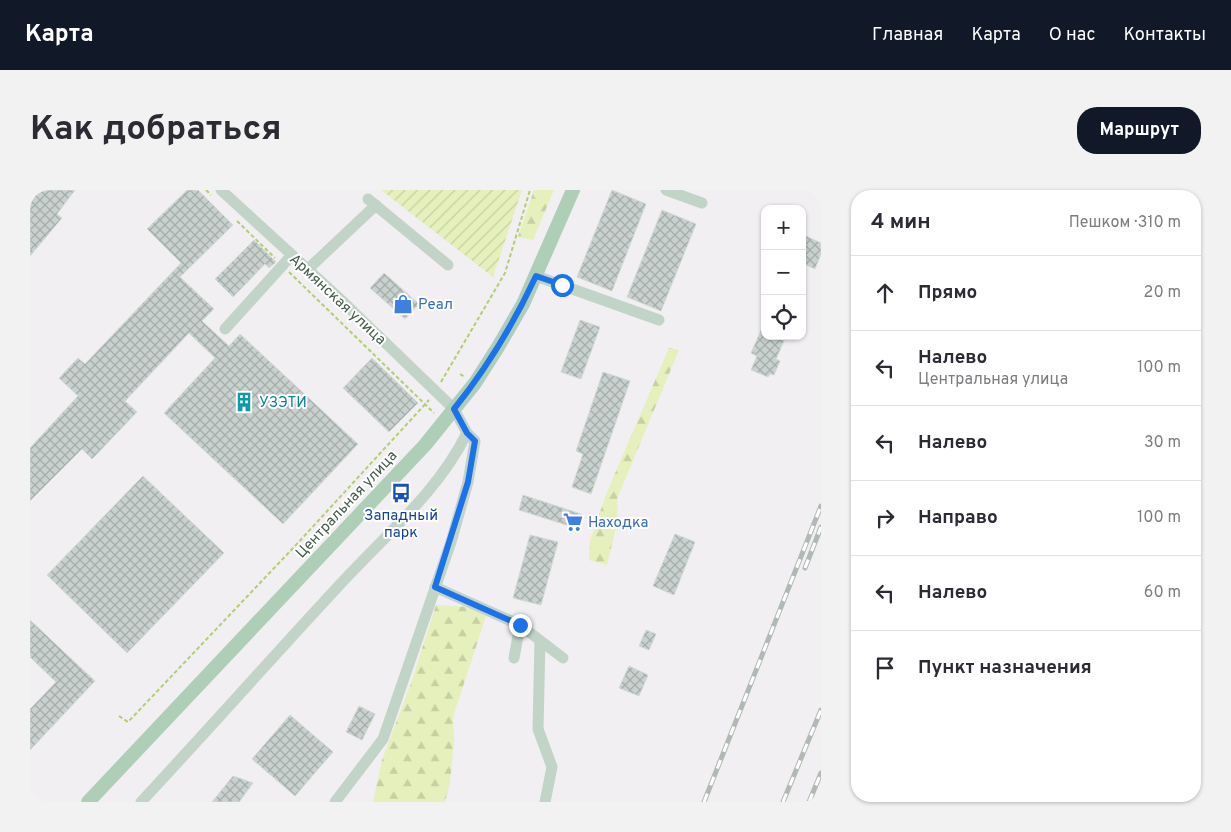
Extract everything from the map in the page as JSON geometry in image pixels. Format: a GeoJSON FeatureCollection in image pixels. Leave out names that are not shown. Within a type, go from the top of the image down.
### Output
{"type":"FeatureCollection","features":[{"type":"Feature","properties":{"kind":"main road","name":"Центральная улица"},"geometry":{"type":"LineString","coordinates":[[88,802],[425,445],[475,383],[498,347],[536,276],[573,190]]}},
{"type":"Feature","properties":{"kind":"street"},"geometry":{"type":"LineString","coordinates":[[666,190],[702,204]]}},
{"type":"Feature","properties":{"kind":"street","name":"Армянская улица"},"geometry":{"type":"LineString","coordinates":[[217,194],[307,270],[435,390],[454,409],[467,433],[475,441],[468,482],[435,587]]}},
{"type":"Feature","properties":{"kind":"street"},"geometry":{"type":"LineString","coordinates":[[307,270],[372,202],[448,265]]}},
{"type":"Feature","properties":{"kind":"street"},"geometry":{"type":"LineString","coordinates":[[225,329],[284,266],[291,256]]}},
{"type":"Feature","properties":{"kind":"street"},"geometry":{"type":"LineString","coordinates":[[536,276],[659,320]]}},
{"type":"Feature","properties":{"kind":"street"},"geometry":{"type":"LineString","coordinates":[[141,802],[347,577],[417,505],[455,458],[467,433]]}},
{"type":"Feature","properties":{"kind":"street"},"geometry":{"type":"LineString","coordinates":[[335,802],[383,739],[435,587],[520,625],[563,658]]}},
{"type":"Feature","properties":{"kind":"street"},"geometry":{"type":"LineString","coordinates":[[514,658],[520,625]]}},
{"type":"Feature","properties":{"kind":"street"},"geometry":{"type":"LineString","coordinates":[[540,641],[538,730],[552,767],[545,802]]}},
{"type":"Feature","properties":{"kind":"path"},"geometry":{"type":"LineString","coordinates":[[206,190],[217,194]]}},
{"type":"Feature","properties":{"kind":"path"},"geometry":{"type":"LineString","coordinates":[[119,716],[128,722],[426,405],[505,273],[530,190]]}},
{"type":"Feature","properties":{"kind":"path"},"geometry":{"type":"LineString","coordinates":[[234,218],[444,421]]}},
{"type":"Feature","properties":{"kind":"green space"},"geometry":{"type":"Polygon","coordinates":[[[381,190],[522,190],[493,277],[381,190]]]}},
{"type":"Feature","properties":{"kind":"green space"},"geometry":{"type":"Polygon","coordinates":[[[534,190],[554,190],[533,240],[518,237],[534,190]]]}},
{"type":"Feature","properties":{"kind":"green space"},"geometry":{"type":"Polygon","coordinates":[[[669,348],[679,350],[617,499],[618,519],[607,565],[589,560],[590,541],[607,492],[669,348]]]}},
{"type":"Feature","properties":{"kind":"green space"},"geometry":{"type":"Polygon","coordinates":[[[436,605],[470,607],[486,616],[453,717],[454,740],[450,783],[445,802],[373,802],[382,760],[411,683],[436,605]]]}},
{"type":"Feature","properties":{"kind":"building"},"geometry":{"type":"Polygon","coordinates":[[[30,190],[75,190],[57,214],[62,218],[30,256],[30,190]]]}},
{"type":"Feature","properties":{"kind":"building","name":"УЗЭТИ"},"geometry":{"type":"Polygon","coordinates":[[[187,190],[198,190],[233,225],[180,277],[214,309],[202,321],[229,346],[240,334],[358,444],[283,524],[164,413],[215,358],[189,333],[125,401],[137,412],[92,459],[82,449],[30,501],[30,448],[78,396],[59,378],[78,358],[85,364],[181,263],[147,229],[187,190]]]}},
{"type":"Feature","properties":{"kind":"building"},"geometry":{"type":"Polygon","coordinates":[[[612,190],[646,204],[612,291],[577,277],[612,190]]]}},
{"type":"Feature","properties":{"kind":"building"},"geometry":{"type":"Polygon","coordinates":[[[662,210],[696,224],[661,311],[627,297],[662,210]]]}},
{"type":"Feature","properties":{"kind":"building"},"geometry":{"type":"Polygon","coordinates":[[[806,236],[821,243],[821,254],[815,269],[806,265],[806,236]]]}},
{"type":"Feature","properties":{"kind":"building"},"geometry":{"type":"Polygon","coordinates":[[[254,240],[276,262],[269,268],[265,264],[233,297],[215,279],[254,240]]]}},
{"type":"Feature","properties":{"kind":"building"},"geometry":{"type":"Polygon","coordinates":[[[384,273],[419,304],[405,319],[370,288],[384,273]]]}},
{"type":"Feature","properties":{"kind":"building"},"geometry":{"type":"Polygon","coordinates":[[[580,320],[600,327],[581,379],[561,372],[580,320]]]}},
{"type":"Feature","properties":{"kind":"building"},"geometry":{"type":"Polygon","coordinates":[[[761,330],[761,340],[784,340],[776,359],[780,361],[774,375],[770,374],[768,377],[751,370],[757,356],[751,353],[761,330]]]}},
{"type":"Feature","properties":{"kind":"building"},"geometry":{"type":"Polygon","coordinates":[[[372,358],[418,403],[389,432],[343,388],[372,358]]]}},
{"type":"Feature","properties":{"kind":"building"},"geometry":{"type":"Polygon","coordinates":[[[603,372],[630,381],[591,494],[572,487],[583,454],[576,451],[603,372]]]}},
{"type":"Feature","properties":{"kind":"building"},"geometry":{"type":"Polygon","coordinates":[[[143,476],[224,553],[127,653],[47,575],[143,476]]]}},
{"type":"Feature","properties":{"kind":"building"},"geometry":{"type":"Polygon","coordinates":[[[523,495],[584,515],[579,529],[519,510],[523,495]]]}},
{"type":"Feature","properties":{"kind":"building"},"geometry":{"type":"Polygon","coordinates":[[[675,534],[695,542],[674,595],[653,586],[675,534]]]}},
{"type":"Feature","properties":{"kind":"building"},"geometry":{"type":"Polygon","coordinates":[[[530,535],[558,542],[541,605],[513,598],[530,535]]]}},
{"type":"Feature","properties":{"kind":"building"},"geometry":{"type":"Polygon","coordinates":[[[30,620],[95,681],[30,750],[30,709],[56,682],[30,657],[30,620]]]}},
{"type":"Feature","properties":{"kind":"building"},"geometry":{"type":"Polygon","coordinates":[[[646,630],[656,634],[649,650],[639,646],[646,630]]]}},
{"type":"Feature","properties":{"kind":"building"},"geometry":{"type":"Polygon","coordinates":[[[629,666],[648,675],[639,696],[619,688],[629,666]]]}},
{"type":"Feature","properties":{"kind":"building"},"geometry":{"type":"Polygon","coordinates":[[[359,706],[375,714],[362,740],[346,732],[359,706]]]}},
{"type":"Feature","properties":{"kind":"building"},"geometry":{"type":"Polygon","coordinates":[[[290,715],[333,752],[295,796],[252,759],[290,715]]]}},
{"type":"Feature","properties":{"kind":"building"},"geometry":{"type":"Polygon","coordinates":[[[233,776],[253,783],[239,802],[212,802],[233,776]]]}},
{"type":"Feature","properties":{"kind":"railway"},"geometry":{"type":"LineString","coordinates":[[704,802],[821,506]]}},
{"type":"Feature","properties":{"kind":"railway"},"geometry":{"type":"LineString","coordinates":[[805,568],[821,527]]}},
{"type":"Feature","properties":{"kind":"railway"},"geometry":{"type":"LineString","coordinates":[[783,802],[821,710]]}},
{"type":"Feature","properties":{"kind":"railway"},"geometry":{"type":"LineString","coordinates":[[809,802],[821,773]]}},
{"type":"Feature","properties":{"kind":"place","name":"Реал"},"geometry":{"type":"Point","coordinates":[403,304]}},
{"type":"Feature","properties":{"kind":"place","name":"УЗЭТИ"},"geometry":{"type":"Point","coordinates":[244,402]}},
{"type":"Feature","properties":{"kind":"place","name":"Западный парк"},"geometry":{"type":"Point","coordinates":[401,493]}},
{"type":"Feature","properties":{"kind":"place","name":"Находка"},"geometry":{"type":"Point","coordinates":[573,522]}},
{"type":"Feature","properties":{"kind":"route"},"geometry":{"type":"LineString","coordinates":[[520,625],[435,587],[451,542],[468,482],[475,441],[467,433],[454,409],[475,383],[498,347],[523,304],[536,276],[562,285]]}}]}
